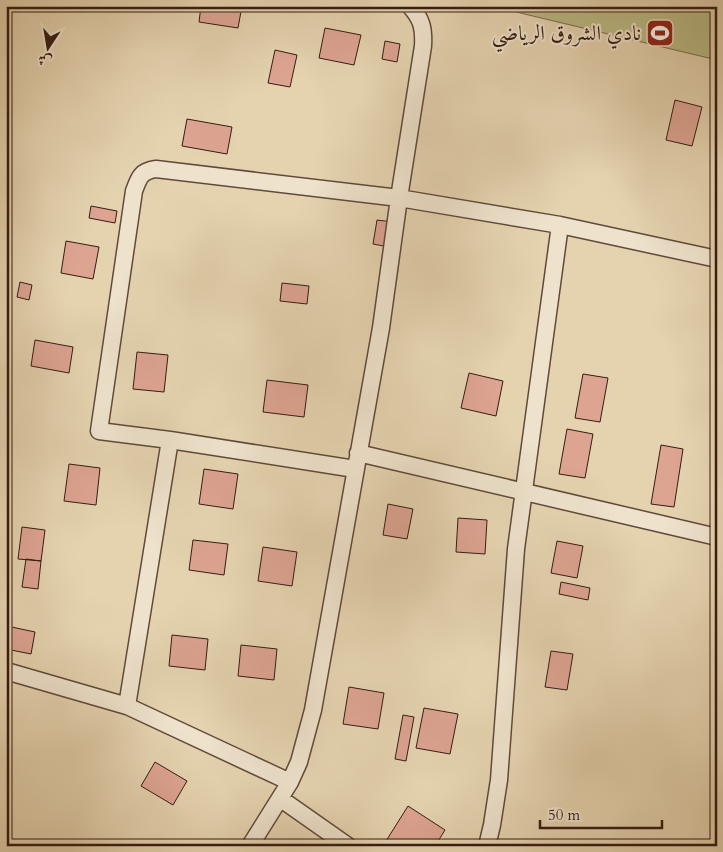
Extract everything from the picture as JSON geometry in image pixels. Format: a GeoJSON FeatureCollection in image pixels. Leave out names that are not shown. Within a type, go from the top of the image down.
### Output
{"type":"FeatureCollection","features":[{"type":"Feature","properties":{"kind":"street"},"geometry":{"type":"LineString","coordinates":[[250,846],[290,782],[299,762],[313,710],[381,328],[423,46],[422,24],[418,15],[410,6]]}},
{"type":"Feature","properties":{"kind":"street"},"geometry":{"type":"LineString","coordinates":[[355,469],[170,440],[99,431],[134,191],[139,178],[146,171],[156,169],[399,198],[560,225],[717,259]]}},
{"type":"Feature","properties":{"kind":"street"},"geometry":{"type":"LineString","coordinates":[[487,846],[499,780],[516,549],[560,225]]}},
{"type":"Feature","properties":{"kind":"street"},"geometry":{"type":"LineString","coordinates":[[127,706],[170,440]]}},
{"type":"Feature","properties":{"kind":"street"},"geometry":{"type":"LineString","coordinates":[[358,452],[717,537]]}},
{"type":"Feature","properties":{"kind":"street"},"geometry":{"type":"LineString","coordinates":[[6,671],[127,706],[290,782]]}},
{"type":"Feature","properties":{"kind":"street"},"geometry":{"type":"LineString","coordinates":[[281,799],[348,846]]}},
{"type":"Feature","properties":{"kind":"green space","name":"نادي الشروق الرياضي"},"geometry":{"type":"Polygon","coordinates":[[[491,6],[717,6],[717,60],[491,6]]]}},
{"type":"Feature","properties":{"kind":"building"},"geometry":{"type":"Polygon","coordinates":[[[201,6],[242,6],[238,28],[199,22],[201,6]]]}},
{"type":"Feature","properties":{"kind":"building"},"geometry":{"type":"Polygon","coordinates":[[[325,28],[361,35],[354,65],[319,58],[325,28]]]}},
{"type":"Feature","properties":{"kind":"building"},"geometry":{"type":"Polygon","coordinates":[[[385,41],[400,44],[397,62],[382,59],[385,41]]]}},
{"type":"Feature","properties":{"kind":"building"},"geometry":{"type":"Polygon","coordinates":[[[275,50],[297,55],[290,87],[268,83],[275,50]]]}},
{"type":"Feature","properties":{"kind":"building"},"geometry":{"type":"Polygon","coordinates":[[[675,100],[702,107],[692,146],[666,140],[675,100]]]}},
{"type":"Feature","properties":{"kind":"building"},"geometry":{"type":"Polygon","coordinates":[[[187,119],[232,127],[227,154],[182,146],[187,119]]]}},
{"type":"Feature","properties":{"kind":"building"},"geometry":{"type":"Polygon","coordinates":[[[91,206],[117,211],[115,223],[89,218],[91,206]]]}},
{"type":"Feature","properties":{"kind":"building"},"geometry":{"type":"Polygon","coordinates":[[[377,220],[393,222],[389,247],[373,244],[377,220]]]}},
{"type":"Feature","properties":{"kind":"building"},"geometry":{"type":"Polygon","coordinates":[[[66,241],[99,247],[93,279],[61,273],[66,241]]]}},
{"type":"Feature","properties":{"kind":"building"},"geometry":{"type":"Polygon","coordinates":[[[20,282],[32,285],[29,300],[17,297],[20,282]]]}},
{"type":"Feature","properties":{"kind":"building"},"geometry":{"type":"Polygon","coordinates":[[[282,283],[309,286],[307,304],[280,301],[282,283]]]}},
{"type":"Feature","properties":{"kind":"building"},"geometry":{"type":"Polygon","coordinates":[[[35,340],[73,347],[69,373],[31,366],[35,340]]]}},
{"type":"Feature","properties":{"kind":"building"},"geometry":{"type":"Polygon","coordinates":[[[137,352],[168,355],[164,392],[133,389],[137,352]]]}},
{"type":"Feature","properties":{"kind":"building"},"geometry":{"type":"Polygon","coordinates":[[[469,373],[503,381],[496,416],[461,408],[469,373]]]}},
{"type":"Feature","properties":{"kind":"building"},"geometry":{"type":"Polygon","coordinates":[[[583,374],[608,378],[600,422],[575,418],[583,374]]]}},
{"type":"Feature","properties":{"kind":"building"},"geometry":{"type":"Polygon","coordinates":[[[267,380],[308,385],[304,417],[263,412],[267,380]]]}},
{"type":"Feature","properties":{"kind":"building"},"geometry":{"type":"Polygon","coordinates":[[[567,429],[593,434],[585,478],[559,474],[567,429]]]}},
{"type":"Feature","properties":{"kind":"building"},"geometry":{"type":"Polygon","coordinates":[[[661,445],[683,449],[674,507],[651,504],[661,445]]]}},
{"type":"Feature","properties":{"kind":"building"},"geometry":{"type":"Polygon","coordinates":[[[69,464],[100,468],[96,505],[64,501],[69,464]]]}},
{"type":"Feature","properties":{"kind":"building"},"geometry":{"type":"Polygon","coordinates":[[[204,469],[238,474],[233,509],[199,504],[204,469]]]}},
{"type":"Feature","properties":{"kind":"building"},"geometry":{"type":"Polygon","coordinates":[[[388,504],[413,509],[407,539],[383,535],[388,504]]]}},
{"type":"Feature","properties":{"kind":"building"},"geometry":{"type":"Polygon","coordinates":[[[458,518],[487,520],[485,554],[456,552],[458,518]]]}},
{"type":"Feature","properties":{"kind":"building"},"geometry":{"type":"Polygon","coordinates":[[[22,527],[45,530],[41,561],[18,559],[22,527]]]}},
{"type":"Feature","properties":{"kind":"building"},"geometry":{"type":"Polygon","coordinates":[[[193,540],[228,544],[224,575],[189,570],[193,540]]]}},
{"type":"Feature","properties":{"kind":"building"},"geometry":{"type":"Polygon","coordinates":[[[557,541],[583,546],[577,578],[551,573],[557,541]]]}},
{"type":"Feature","properties":{"kind":"building"},"geometry":{"type":"Polygon","coordinates":[[[263,547],[297,552],[292,586],[258,581],[263,547]]]}},
{"type":"Feature","properties":{"kind":"building"},"geometry":{"type":"Polygon","coordinates":[[[26,559],[41,561],[38,589],[22,587],[26,559]]]}},
{"type":"Feature","properties":{"kind":"building"},"geometry":{"type":"Polygon","coordinates":[[[561,582],[590,588],[588,600],[559,594],[561,582]]]}},
{"type":"Feature","properties":{"kind":"building"},"geometry":{"type":"Polygon","coordinates":[[[7,626],[35,632],[31,654],[6,649],[7,626]]]}},
{"type":"Feature","properties":{"kind":"building"},"geometry":{"type":"Polygon","coordinates":[[[172,635],[208,639],[205,670],[169,666],[172,635]]]}},
{"type":"Feature","properties":{"kind":"building"},"geometry":{"type":"Polygon","coordinates":[[[241,645],[277,649],[274,680],[238,676],[241,645]]]}},
{"type":"Feature","properties":{"kind":"building"},"geometry":{"type":"Polygon","coordinates":[[[551,651],[573,654],[567,690],[545,687],[551,651]]]}},
{"type":"Feature","properties":{"kind":"building"},"geometry":{"type":"Polygon","coordinates":[[[349,687],[384,693],[378,729],[343,724],[349,687]]]}},
{"type":"Feature","properties":{"kind":"building"},"geometry":{"type":"Polygon","coordinates":[[[424,708],[458,714],[450,754],[416,748],[424,708]]]}},
{"type":"Feature","properties":{"kind":"building"},"geometry":{"type":"Polygon","coordinates":[[[403,715],[414,717],[406,761],[395,759],[403,715]]]}},
{"type":"Feature","properties":{"kind":"building"},"geometry":{"type":"Polygon","coordinates":[[[155,762],[187,781],[173,805],[141,786],[155,762]]]}},
{"type":"Feature","properties":{"kind":"building"},"geometry":{"type":"Polygon","coordinates":[[[408,806],[445,830],[435,846],[394,846],[386,841],[408,806]]]}},
{"type":"Feature","properties":{"kind":"place","name":"نادي الشروق الرياضي"},"geometry":{"type":"Point","coordinates":[660,33]}}]}
